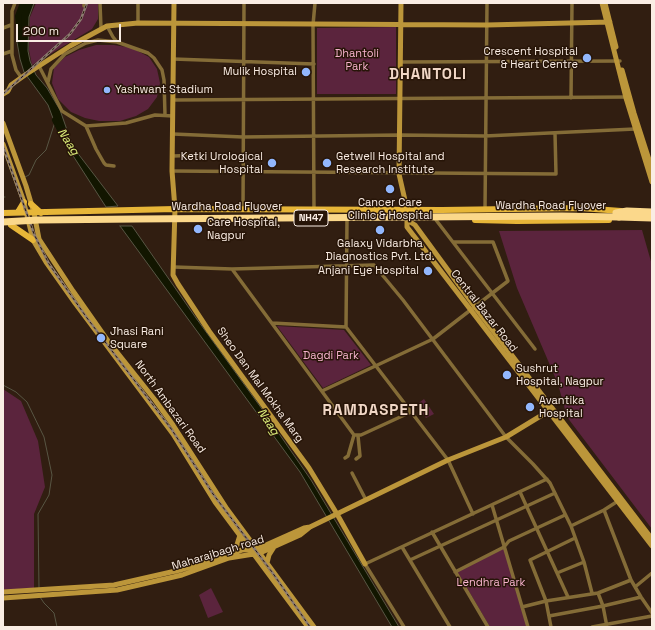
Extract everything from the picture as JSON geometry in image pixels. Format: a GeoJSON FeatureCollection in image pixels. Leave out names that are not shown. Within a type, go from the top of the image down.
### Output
{"type":"FeatureCollection","features":[{"type":"Feature","properties":{"kind":"highway","name":"NH47"},"geometry":{"type":"LineString","coordinates":[[617,215],[652,212]]}},
{"type":"Feature","properties":{"kind":"highway","name":"Wardha Road Flyover"},"geometry":{"type":"LineString","coordinates":[[3,219],[45,216],[134,215],[617,215]]}},
{"type":"Feature","properties":{"kind":"highway","name":"Wardha Road Flyover"},"geometry":{"type":"LineString","coordinates":[[3,224],[38,220],[617,215]]}},
{"type":"Feature","properties":{"kind":"highway","name":"NH47"},"geometry":{"type":"LineString","coordinates":[[627,215],[652,218]]}},
{"type":"Feature","properties":{"kind":"main road"},"geometry":{"type":"LineString","coordinates":[[18,212],[24,202]]}},
{"type":"Feature","properties":{"kind":"main road"},"geometry":{"type":"LineString","coordinates":[[31,204],[41,213]]}},
{"type":"Feature","properties":{"kind":"main road"},"geometry":{"type":"LineString","coordinates":[[3,213],[175,209],[568,209],[627,215]]}},
{"type":"Feature","properties":{"kind":"main road"},"geometry":{"type":"LineString","coordinates":[[3,224],[347,220],[557,221],[609,220],[627,215]]}},
{"type":"Feature","properties":{"kind":"main road"},"geometry":{"type":"LineString","coordinates":[[11,225],[33,240]]}},
{"type":"Feature","properties":{"kind":"street"},"geometry":{"type":"LineString","coordinates":[[15,3],[12,11],[12,51],[16,70],[23,76]]}},
{"type":"Feature","properties":{"kind":"street"},"geometry":{"type":"LineString","coordinates":[[100,3],[101,28]]}},
{"type":"Feature","properties":{"kind":"street"},"geometry":{"type":"LineString","coordinates":[[138,3],[138,23]]}},
{"type":"Feature","properties":{"kind":"street","name":"Sheo Dan Mal Mokha Marg"},"geometry":{"type":"LineString","coordinates":[[174,3],[172,171],[175,209],[173,275],[195,311],[309,468],[365,564]]}},
{"type":"Feature","properties":{"kind":"street"},"geometry":{"type":"LineString","coordinates":[[243,210],[244,3]]}},
{"type":"Feature","properties":{"kind":"street"},"geometry":{"type":"LineString","coordinates":[[314,210],[313,25],[315,3]]}},
{"type":"Feature","properties":{"kind":"street"},"geometry":{"type":"LineString","coordinates":[[401,3],[400,174],[407,209],[407,220]]}},
{"type":"Feature","properties":{"kind":"street"},"geometry":{"type":"LineString","coordinates":[[485,210],[487,3]]}},
{"type":"Feature","properties":{"kind":"street"},"geometry":{"type":"LineString","coordinates":[[571,98],[572,3]]}},
{"type":"Feature","properties":{"kind":"street"},"geometry":{"type":"LineString","coordinates":[[602,3],[628,97],[652,170]]}},
{"type":"Feature","properties":{"kind":"street"},"geometry":{"type":"LineString","coordinates":[[605,3],[608,22]]}},
{"type":"Feature","properties":{"kind":"street"},"geometry":{"type":"LineString","coordinates":[[3,94],[8,91],[11,85],[23,76],[101,28],[107,26],[138,23],[244,25],[487,25],[608,22]]}},
{"type":"Feature","properties":{"kind":"street"},"geometry":{"type":"LineString","coordinates":[[3,28],[12,25]]}},
{"type":"Feature","properties":{"kind":"street"},"geometry":{"type":"LineString","coordinates":[[107,26],[117,42]]}},
{"type":"Feature","properties":{"kind":"street"},"geometry":{"type":"LineString","coordinates":[[57,55],[65,54],[86,43],[98,40],[117,42],[148,53],[154,58],[162,70],[164,80],[165,115]]}},
{"type":"Feature","properties":{"kind":"street"},"geometry":{"type":"LineString","coordinates":[[3,54],[12,51]]}},
{"type":"Feature","properties":{"kind":"street"},"geometry":{"type":"LineString","coordinates":[[48,82],[52,70],[65,54]]}},
{"type":"Feature","properties":{"kind":"street"},"geometry":{"type":"LineString","coordinates":[[173,59],[314,64]]}},
{"type":"Feature","properties":{"kind":"street"},"geometry":{"type":"LineString","coordinates":[[400,62],[618,61]]}},
{"type":"Feature","properties":{"kind":"street"},"geometry":{"type":"LineString","coordinates":[[38,67],[48,82],[62,110],[86,126],[104,163],[106,165],[114,166]]}},
{"type":"Feature","properties":{"kind":"street"},"geometry":{"type":"LineString","coordinates":[[4,85],[11,85]]}},
{"type":"Feature","properties":{"kind":"street"},"geometry":{"type":"LineString","coordinates":[[173,100],[244,98],[628,97]]}},
{"type":"Feature","properties":{"kind":"street"},"geometry":{"type":"LineString","coordinates":[[628,97],[635,129],[652,182]]}},
{"type":"Feature","properties":{"kind":"street"},"geometry":{"type":"LineString","coordinates":[[86,126],[126,123],[155,115],[173,116]]}},
{"type":"Feature","properties":{"kind":"street","name":"North Ambazari Road"},"geometry":{"type":"LineString","coordinates":[[3,123],[20,168],[34,213],[39,239],[77,301],[174,434],[215,502],[250,549]]}},
{"type":"Feature","properties":{"kind":"street"},"geometry":{"type":"LineString","coordinates":[[173,134],[243,137],[400,135],[485,136],[635,129]]}},
{"type":"Feature","properties":{"kind":"street"},"geometry":{"type":"LineString","coordinates":[[172,171],[400,174],[556,174],[554,133]]}},
{"type":"Feature","properties":{"kind":"street","name":"North Ambazari Road"},"geometry":{"type":"LineString","coordinates":[[3,144],[24,202],[33,240],[46,262],[108,342],[142,382],[168,418],[211,486],[308,627]]}},
{"type":"Feature","properties":{"kind":"street"},"geometry":{"type":"LineString","coordinates":[[173,156],[201,155]]}},
{"type":"Feature","properties":{"kind":"street"},"geometry":{"type":"LineString","coordinates":[[347,220],[346,327],[448,460],[473,514]]}},
{"type":"Feature","properties":{"kind":"street","name":"Central Bazar Road"},"geometry":{"type":"LineString","coordinates":[[407,220],[415,225],[473,309],[652,539]]}},
{"type":"Feature","properties":{"kind":"street"},"geometry":{"type":"LineString","coordinates":[[436,220],[535,349]]}},
{"type":"Feature","properties":{"kind":"street"},"geometry":{"type":"LineString","coordinates":[[322,391],[433,339],[508,281],[493,242],[453,242]]}},
{"type":"Feature","properties":{"kind":"street"},"geometry":{"type":"LineString","coordinates":[[174,266],[232,269],[374,265],[433,339],[506,436],[547,479],[571,526],[584,562],[592,594]]}},
{"type":"Feature","properties":{"kind":"street"},"geometry":{"type":"LineString","coordinates":[[232,269],[356,435],[360,456],[356,459]]}},
{"type":"Feature","properties":{"kind":"street"},"geometry":{"type":"LineString","coordinates":[[272,323],[346,327]]}},
{"type":"Feature","properties":{"kind":"street"},"geometry":{"type":"LineString","coordinates":[[310,527],[448,460],[506,436],[551,410]]}},
{"type":"Feature","properties":{"kind":"street","name":"Central Bazar Road"},"geometry":{"type":"LineString","coordinates":[[551,410],[652,546]]}},
{"type":"Feature","properties":{"kind":"street"},"geometry":{"type":"LineString","coordinates":[[345,458],[348,456],[356,435],[411,412]]}},
{"type":"Feature","properties":{"kind":"street"},"geometry":{"type":"LineString","coordinates":[[352,473],[366,500]]}},
{"type":"Feature","properties":{"kind":"street"},"geometry":{"type":"LineString","coordinates":[[404,627],[365,564],[547,479]]}},
{"type":"Feature","properties":{"kind":"street"},"geometry":{"type":"LineString","coordinates":[[520,492],[568,597]]}},
{"type":"Feature","properties":{"kind":"street"},"geometry":{"type":"LineString","coordinates":[[410,560],[555,494]]}},
{"type":"Feature","properties":{"kind":"street"},"geometry":{"type":"LineString","coordinates":[[571,526],[618,502]]}},
{"type":"Feature","properties":{"kind":"street"},"geometry":{"type":"LineString","coordinates":[[492,505],[528,627]]}},
{"type":"Feature","properties":{"kind":"street"},"geometry":{"type":"LineString","coordinates":[[604,510],[631,580],[652,613]]}},
{"type":"Feature","properties":{"kind":"street"},"geometry":{"type":"LineString","coordinates":[[455,572],[504,547],[509,541],[565,515]]}},
{"type":"Feature","properties":{"kind":"street","name":"Maharajbagh road"},"geometry":{"type":"LineString","coordinates":[[257,552],[304,528],[310,527]]}},
{"type":"Feature","properties":{"kind":"street","name":"Maharajbagh road"},"geometry":{"type":"LineString","coordinates":[[3,592],[28,590],[48,592],[117,590],[182,575],[229,558],[257,552],[300,535],[310,527]]}},
{"type":"Feature","properties":{"kind":"street"},"geometry":{"type":"LineString","coordinates":[[432,532],[488,627]]}},
{"type":"Feature","properties":{"kind":"street"},"geometry":{"type":"LineString","coordinates":[[231,553],[236,548],[240,535]]}},
{"type":"Feature","properties":{"kind":"street"},"geometry":{"type":"LineString","coordinates":[[551,627],[546,601],[530,560],[575,538]]}},
{"type":"Feature","properties":{"kind":"street"},"geometry":{"type":"LineString","coordinates":[[267,563],[271,550],[274,546]]}},
{"type":"Feature","properties":{"kind":"street"},"geometry":{"type":"LineString","coordinates":[[402,547],[450,627]]}},
{"type":"Feature","properties":{"kind":"street","name":"Maharajbagh road"},"geometry":{"type":"LineString","coordinates":[[3,598],[114,585],[180,570],[242,550],[250,549],[257,552]]}},
{"type":"Feature","properties":{"kind":"street","name":"North Ambazari Road"},"geometry":{"type":"LineString","coordinates":[[257,552],[267,563],[314,627]]}},
{"type":"Feature","properties":{"kind":"street"},"geometry":{"type":"LineString","coordinates":[[556,573],[584,562]]}},
{"type":"Feature","properties":{"kind":"street"},"geometry":{"type":"LineString","coordinates":[[635,587],[652,573]]}},
{"type":"Feature","properties":{"kind":"street"},"geometry":{"type":"LineString","coordinates":[[522,607],[546,601],[598,593],[631,580]]}},
{"type":"Feature","properties":{"kind":"street"},"geometry":{"type":"LineString","coordinates":[[598,593],[603,606],[606,626]]}},
{"type":"Feature","properties":{"kind":"street"},"geometry":{"type":"LineString","coordinates":[[549,616],[641,597]]}},
{"type":"Feature","properties":{"kind":"street"},"geometry":{"type":"LineString","coordinates":[[592,627],[606,626],[652,616]]}},
{"type":"Feature","properties":{"kind":"green space"},"geometry":{"type":"Polygon","coordinates":[[[36,3],[98,3],[98,19],[92,29],[32,65],[29,50],[30,17],[36,3]]]}},
{"type":"Feature","properties":{"kind":"green space","name":"Dhantoli Park"},"geometry":{"type":"Polygon","coordinates":[[[396,27],[396,94],[317,94],[317,28],[396,27]]]}},
{"type":"Feature","properties":{"kind":"green space","name":"Yashwant Stadium"},"geometry":{"type":"Polygon","coordinates":[[[96,45],[114,45],[132,48],[149,57],[157,69],[160,83],[157,97],[148,109],[136,116],[120,121],[99,121],[85,118],[71,112],[58,99],[52,83],[54,68],[65,57],[79,50],[96,45]]]}},
{"type":"Feature","properties":{"kind":"green space"},"geometry":{"type":"Polygon","coordinates":[[[642,230],[652,265],[652,529],[567,417],[558,384],[517,288],[499,231],[642,230]]]}},
{"type":"Feature","properties":{"kind":"green space","name":"Dagdi Park"},"geometry":{"type":"Polygon","coordinates":[[[277,326],[344,330],[371,365],[323,388],[277,326]]]}},
{"type":"Feature","properties":{"kind":"green space"},"geometry":{"type":"Polygon","coordinates":[[[3,389],[21,401],[38,441],[45,487],[34,514],[34,588],[3,590],[3,389]]]}},
{"type":"Feature","properties":{"kind":"green space"},"geometry":{"type":"Polygon","coordinates":[[[424,399],[434,414],[426,418],[416,405],[424,399]]]}},
{"type":"Feature","properties":{"kind":"green space","name":"Lendhra Park"},"geometry":{"type":"Polygon","coordinates":[[[504,547],[528,627],[490,627],[457,571],[504,547]]]}},
{"type":"Feature","properties":{"kind":"green space"},"geometry":{"type":"Polygon","coordinates":[[[211,588],[223,612],[208,618],[199,595],[211,588]]]}},
{"type":"Feature","properties":{"kind":"water"},"geometry":{"type":"Polygon","coordinates":[[[24,3],[34,3],[29,17],[28,51],[30,61],[36,75],[47,88],[60,110],[73,147],[118,206],[106,207],[70,151],[62,133],[54,121],[48,105],[24,72],[17,42],[17,23],[24,3]]]}},
{"type":"Feature","properties":{"kind":"water"},"geometry":{"type":"Polygon","coordinates":[[[120,226],[132,226],[262,409],[311,480],[399,627],[392,627],[300,472],[120,226]]]}},
{"type":"Feature","properties":{"kind":"waterway"},"geometry":{"type":"LineString","coordinates":[[19,27],[18,16],[23,3]]}},
{"type":"Feature","properties":{"kind":"waterway","name":"Naag"},"geometry":{"type":"LineString","coordinates":[[55,120],[67,143]]}},
{"type":"Feature","properties":{"kind":"waterway"},"geometry":{"type":"LineString","coordinates":[[25,177],[29,175],[36,160],[46,150],[55,122]]}},
{"type":"Feature","properties":{"kind":"waterway"},"geometry":{"type":"LineString","coordinates":[[3,385],[16,392],[27,402],[44,437],[52,475],[49,495],[38,514],[39,588]]}},
{"type":"Feature","properties":{"kind":"waterway"},"geometry":{"type":"LineString","coordinates":[[40,597],[54,613],[57,627]]}},
{"type":"Feature","properties":{"kind":"railway"},"geometry":{"type":"LineString","coordinates":[[3,94],[70,34],[81,19],[87,3]]}},
{"type":"Feature","properties":{"kind":"railway"},"geometry":{"type":"LineString","coordinates":[[3,146],[34,234],[49,264],[87,318],[172,430],[213,494],[272,572],[310,627]]}},
{"type":"Feature","properties":{"kind":"place","name":"Crescent Hospital & Heart Centre"},"geometry":{"type":"Point","coordinates":[587,58]}},
{"type":"Feature","properties":{"kind":"place","name":"Mulik Hospital"},"geometry":{"type":"Point","coordinates":[306,72]}},
{"type":"Feature","properties":{"kind":"place","name":"Yashwant Stadium"},"geometry":{"type":"Point","coordinates":[107,90]}},
{"type":"Feature","properties":{"kind":"place","name":"Ketki Urological Hospital"},"geometry":{"type":"Point","coordinates":[272,163]}},
{"type":"Feature","properties":{"kind":"place","name":"Getwell Hospital and Research Institute"},"geometry":{"type":"Point","coordinates":[327,163]}},
{"type":"Feature","properties":{"kind":"place","name":"Cancer Care Clinic & Hospital"},"geometry":{"type":"Point","coordinates":[390,189]}},
{"type":"Feature","properties":{"kind":"place","name":"Care Hospital, Nagpur"},"geometry":{"type":"Point","coordinates":[198,229]}},
{"type":"Feature","properties":{"kind":"place","name":"Galaxy Vidarbha Diagnostics Pvt. Ltd."},"geometry":{"type":"Point","coordinates":[380,230]}},
{"type":"Feature","properties":{"kind":"place","name":"Anjani Eye Hospital"},"geometry":{"type":"Point","coordinates":[428,271]}},
{"type":"Feature","properties":{"kind":"place","name":"Jhasi Rani Square"},"geometry":{"type":"Point","coordinates":[101,338]}},
{"type":"Feature","properties":{"kind":"place","name":"Sushrut Hospital, Nagpur"},"geometry":{"type":"Point","coordinates":[507,375]}},
{"type":"Feature","properties":{"kind":"place","name":"Avantika Hospital"},"geometry":{"type":"Point","coordinates":[530,407]}},
{"type":"Feature","properties":{"kind":"district","name":"DHANTOLI"},"geometry":{"type":"Point","coordinates":[428,75]}},
{"type":"Feature","properties":{"kind":"district","name":"RAMDASPETH"},"geometry":{"type":"Point","coordinates":[376,411]}}]}
